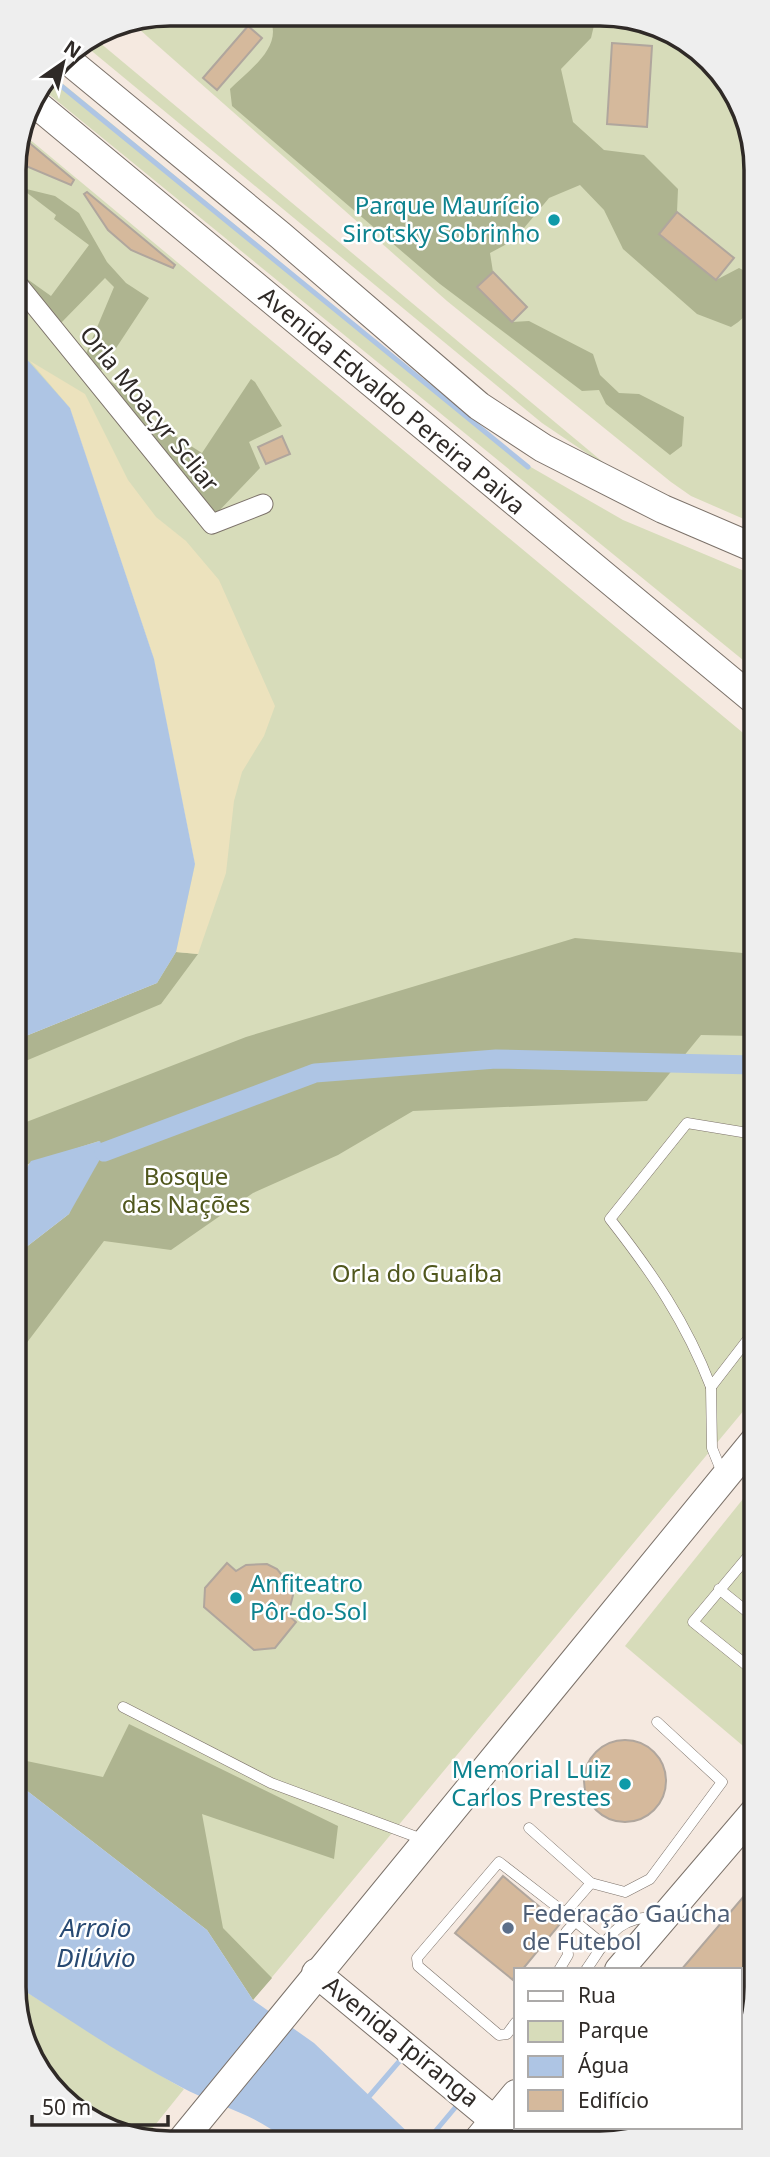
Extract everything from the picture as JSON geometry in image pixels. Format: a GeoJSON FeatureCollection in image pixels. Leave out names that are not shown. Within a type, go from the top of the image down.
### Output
{"type":"FeatureCollection","features":[{"type":"Feature","properties":{"kind":"main road"},"geometry":{"type":"LineString","coordinates":[[73,64],[280,235],[479,406],[543,448],[663,509],[744,544]]}},
{"type":"Feature","properties":{"kind":"main road","name":"Avenida Edvaldo Pereira Paiva"},"geometry":{"type":"LineString","coordinates":[[40,108],[744,691]]}},
{"type":"Feature","properties":{"kind":"main road"},"geometry":{"type":"LineString","coordinates":[[189,2131],[743,1454]]}},
{"type":"Feature","properties":{"kind":"main road"},"geometry":{"type":"LineString","coordinates":[[621,1968],[743,1825]]}},
{"type":"Feature","properties":{"kind":"main road","name":"Avenida Ipiranga"},"geometry":{"type":"LineString","coordinates":[[316,1973],[486,2129]]}},
{"type":"Feature","properties":{"kind":"main road"},"geometry":{"type":"LineString","coordinates":[[486,2129],[514,2096]]}},
{"type":"Feature","properties":{"kind":"street","name":"Orla Moacyr Scliar"},"geometry":{"type":"LineString","coordinates":[[27,296],[212,524],[263,504]]}},
{"type":"Feature","properties":{"kind":"lane"},"geometry":{"type":"LineString","coordinates":[[724,1477],[712,1448],[711,1387],[692,1340],[666,1294],[610,1220],[687,1123],[743,1132]]}},
{"type":"Feature","properties":{"kind":"lane"},"geometry":{"type":"LineString","coordinates":[[711,1387],[743,1346]]}},
{"type":"Feature","properties":{"kind":"lane"},"geometry":{"type":"LineString","coordinates":[[743,1561],[693,1622],[743,1662]]}},
{"type":"Feature","properties":{"kind":"lane"},"geometry":{"type":"LineString","coordinates":[[719,1589],[743,1609]]}},
{"type":"Feature","properties":{"kind":"lane"},"geometry":{"type":"LineString","coordinates":[[123,1707],[271,1783],[426,1840]]}},
{"type":"Feature","properties":{"kind":"lane"},"geometry":{"type":"LineString","coordinates":[[528,1828],[590,1883],[625,1892],[650,1879],[721,1786],[721,1779],[657,1722]]}},
{"type":"Feature","properties":{"kind":"lane"},"geometry":{"type":"LineString","coordinates":[[514,2025],[507,2034],[499,2035],[418,1966],[417,1958],[499,1862],[604,1945]]}},
{"type":"Feature","properties":{"kind":"lane"},"geometry":{"type":"LineString","coordinates":[[565,1913],[590,1883]]}},
{"type":"Feature","properties":{"kind":"lane"},"geometry":{"type":"LineString","coordinates":[[587,1968],[624,1921],[639,1916],[663,1917]]}},
{"type":"Feature","properties":{"kind":"lane"},"geometry":{"type":"LineString","coordinates":[[560,1968],[568,1955],[566,1932],[575,1922]]}},
{"type":"Feature","properties":{"kind":"green space"},"geometry":{"type":"Polygon","coordinates":[[[594,26],[591,38],[561,69],[573,122],[604,150],[644,155],[678,189],[677,212],[659,234],[716,280],[739,268],[744,270],[744,317],[731,327],[697,314],[623,249],[604,210],[580,185],[549,198],[514,240],[490,253],[493,272],[478,287],[512,322],[529,321],[593,354],[600,375],[619,393],[639,394],[684,417],[682,446],[670,455],[606,404],[599,390],[582,391],[440,284],[232,106],[230,89],[264,55],[273,36],[272,27],[594,26]]]}},
{"type":"Feature","properties":{"kind":"green space","name":"Parque Maurício Sirotsky Sobrinho"},"geometry":{"type":"Polygon","coordinates":[[[600,26],[628,29],[655,37],[688,56],[702,68],[725,98],[733,115],[743,151],[744,519],[691,496],[671,482],[447,301],[140,30],[160,27],[600,26]]]}},
{"type":"Feature","properties":{"kind":"green space"},"geometry":{"type":"Polygon","coordinates":[[[101,44],[616,473],[542,423],[91,50],[101,44]]]}},
{"type":"Feature","properties":{"kind":"green space"},"geometry":{"type":"Polygon","coordinates":[[[58,80],[529,466],[623,520],[744,571],[744,661],[48,94],[56,82],[58,80]]]}},
{"type":"Feature","properties":{"kind":"green space","name":"Orla do Guaíba"},"geometry":{"type":"Polygon","coordinates":[[[30,139],[744,733],[743,1411],[253,2000],[207,1930],[26,1790],[26,1247],[69,1214],[31,1161],[26,1168],[27,1036],[157,983],[195,864],[154,659],[70,408],[27,363],[27,160],[30,139]]]}},
{"type":"Feature","properties":{"kind":"green space"},"geometry":{"type":"Polygon","coordinates":[[[27,189],[55,196],[79,213],[107,262],[126,283],[149,298],[99,374],[85,356],[114,287],[105,278],[58,326],[27,288],[27,279],[51,296],[89,245],[54,219],[56,215],[27,193],[27,189]]]}},
{"type":"Feature","properties":{"kind":"green space"},"geometry":{"type":"Polygon","coordinates":[[[99,374],[154,410],[148,419],[202,453],[251,379],[282,426],[249,442],[260,468],[216,514],[99,374]]]}},
{"type":"Feature","properties":{"kind":"green space","name":"Bosque das Nações"},"geometry":{"type":"Polygon","coordinates":[[[575,938],[744,953],[744,1036],[701,1035],[647,1101],[413,1111],[338,1155],[253,1193],[171,1250],[104,1241],[26,1343],[26,1247],[69,1214],[99,1141],[26,1165],[26,1122],[246,1037],[575,938]]]}},
{"type":"Feature","properties":{"kind":"green space"},"geometry":{"type":"Polygon","coordinates":[[[176,952],[198,954],[161,1004],[27,1061],[27,1036],[157,983],[176,952]]]}},
{"type":"Feature","properties":{"kind":"green space"},"geometry":{"type":"Polygon","coordinates":[[[743,1499],[743,1746],[625,1646],[743,1499]]]}},
{"type":"Feature","properties":{"kind":"green space"},"geometry":{"type":"Polygon","coordinates":[[[129,1724],[338,1826],[334,1859],[202,1814],[223,1928],[272,1978],[253,2000],[207,1930],[26,1790],[26,1761],[103,1777],[129,1724]]]}},
{"type":"Feature","properties":{"kind":"green space"},"geometry":{"type":"Polygon","coordinates":[[[27,1992],[127,2056],[184,2089],[152,2129],[124,2123],[98,2112],[68,2089],[50,2067],[34,2033],[27,1992]]]}},
{"type":"Feature","properties":{"kind":"sand"},"geometry":{"type":"Polygon","coordinates":[[[30,361],[85,394],[128,480],[156,517],[186,541],[219,580],[275,706],[264,736],[242,772],[234,801],[226,873],[198,954],[176,952],[195,864],[154,659],[70,408],[30,361]]]}},
{"type":"Feature","properties":{"kind":"water"},"geometry":{"type":"Polygon","coordinates":[[[27,359],[70,408],[154,659],[195,864],[176,952],[157,983],[27,1036],[27,359]]]}},
{"type":"Feature","properties":{"kind":"water"},"geometry":{"type":"Polygon","coordinates":[[[100,1141],[104,1152],[69,1214],[26,1247],[26,1168],[31,1161],[100,1141]]]}},
{"type":"Feature","properties":{"kind":"water","name":"Arroio Dilúvio"},"geometry":{"type":"Polygon","coordinates":[[[26,1790],[207,1930],[253,2000],[314,2043],[407,2131],[273,2131],[235,2110],[194,2094],[27,1992],[26,1790]]]}},
{"type":"Feature","properties":{"kind":"building"},"geometry":{"type":"Polygon","coordinates":[[[247,27],[262,38],[217,90],[203,78],[247,27]]]}},
{"type":"Feature","properties":{"kind":"building"},"geometry":{"type":"Polygon","coordinates":[[[612,43],[652,46],[647,127],[607,124],[612,43]]]}},
{"type":"Feature","properties":{"kind":"building"},"geometry":{"type":"Polygon","coordinates":[[[29,143],[74,180],[71,185],[27,166],[29,143]]]}},
{"type":"Feature","properties":{"kind":"building"},"geometry":{"type":"Polygon","coordinates":[[[87,192],[175,265],[173,268],[131,250],[108,230],[84,194],[87,192]]]}},
{"type":"Feature","properties":{"kind":"building"},"geometry":{"type":"Polygon","coordinates":[[[677,212],[734,258],[716,280],[659,234],[677,212]]]}},
{"type":"Feature","properties":{"kind":"building"},"geometry":{"type":"Polygon","coordinates":[[[493,272],[527,307],[512,322],[477,287],[493,272]]]}},
{"type":"Feature","properties":{"kind":"building"},"geometry":{"type":"Polygon","coordinates":[[[282,436],[290,454],[266,464],[258,447],[282,436]]]}},
{"type":"Feature","properties":{"kind":"building","name":"Anfiteatro Pôr-do-Sol"},"geometry":{"type":"Polygon","coordinates":[[[227,1563],[236,1571],[246,1565],[267,1564],[277,1569],[290,1585],[293,1595],[288,1615],[296,1622],[275,1648],[254,1650],[204,1607],[205,1588],[227,1563]]]}},
{"type":"Feature","properties":{"kind":"building","name":"Memorial Luiz Carlos Prestes"},"geometry":{"type":"Polygon","coordinates":[[[625,1740],[641,1743],[654,1752],[663,1765],[666,1781],[663,1797],[654,1810],[641,1819],[625,1822],[609,1819],[596,1810],[587,1797],[584,1781],[587,1765],[596,1752],[609,1743],[625,1740]]]}},
{"type":"Feature","properties":{"kind":"building","name":"Federação Gaúcha de Futebol"},"geometry":{"type":"Polygon","coordinates":[[[503,1876],[560,1924],[524,1968],[514,1968],[513,1980],[455,1933],[503,1876]]]}},
{"type":"Feature","properties":{"kind":"building"},"geometry":{"type":"Polygon","coordinates":[[[743,1897],[742,2010],[742,1968],[683,1968],[743,1897]]]}},
{"type":"Feature","properties":{"kind":"waterway"},"geometry":{"type":"LineString","coordinates":[[56,82],[528,467]]}},
{"type":"Feature","properties":{"kind":"waterway"},"geometry":{"type":"LineString","coordinates":[[104,1152],[315,1073],[496,1059],[744,1065]]}},
{"type":"Feature","properties":{"kind":"waterway"},"geometry":{"type":"LineString","coordinates":[[366,2100],[403,2057]]}},
{"type":"Feature","properties":{"kind":"waterway"},"geometry":{"type":"LineString","coordinates":[[436,2131],[459,2103]]}},
{"type":"Feature","properties":{"kind":"place","name":"Parque Maurício Sirotsky Sobrinho"},"geometry":{"type":"Point","coordinates":[554,220]}},
{"type":"Feature","properties":{"kind":"place","name":"Anfiteatro Pôr-do-Sol"},"geometry":{"type":"Point","coordinates":[236,1598]}},
{"type":"Feature","properties":{"kind":"place","name":"Memorial Luiz Carlos Prestes"},"geometry":{"type":"Point","coordinates":[625,1784]}},
{"type":"Feature","properties":{"kind":"place","name":"Federação Gaúcha de Futebol"},"geometry":{"type":"Point","coordinates":[508,1928]}}]}
